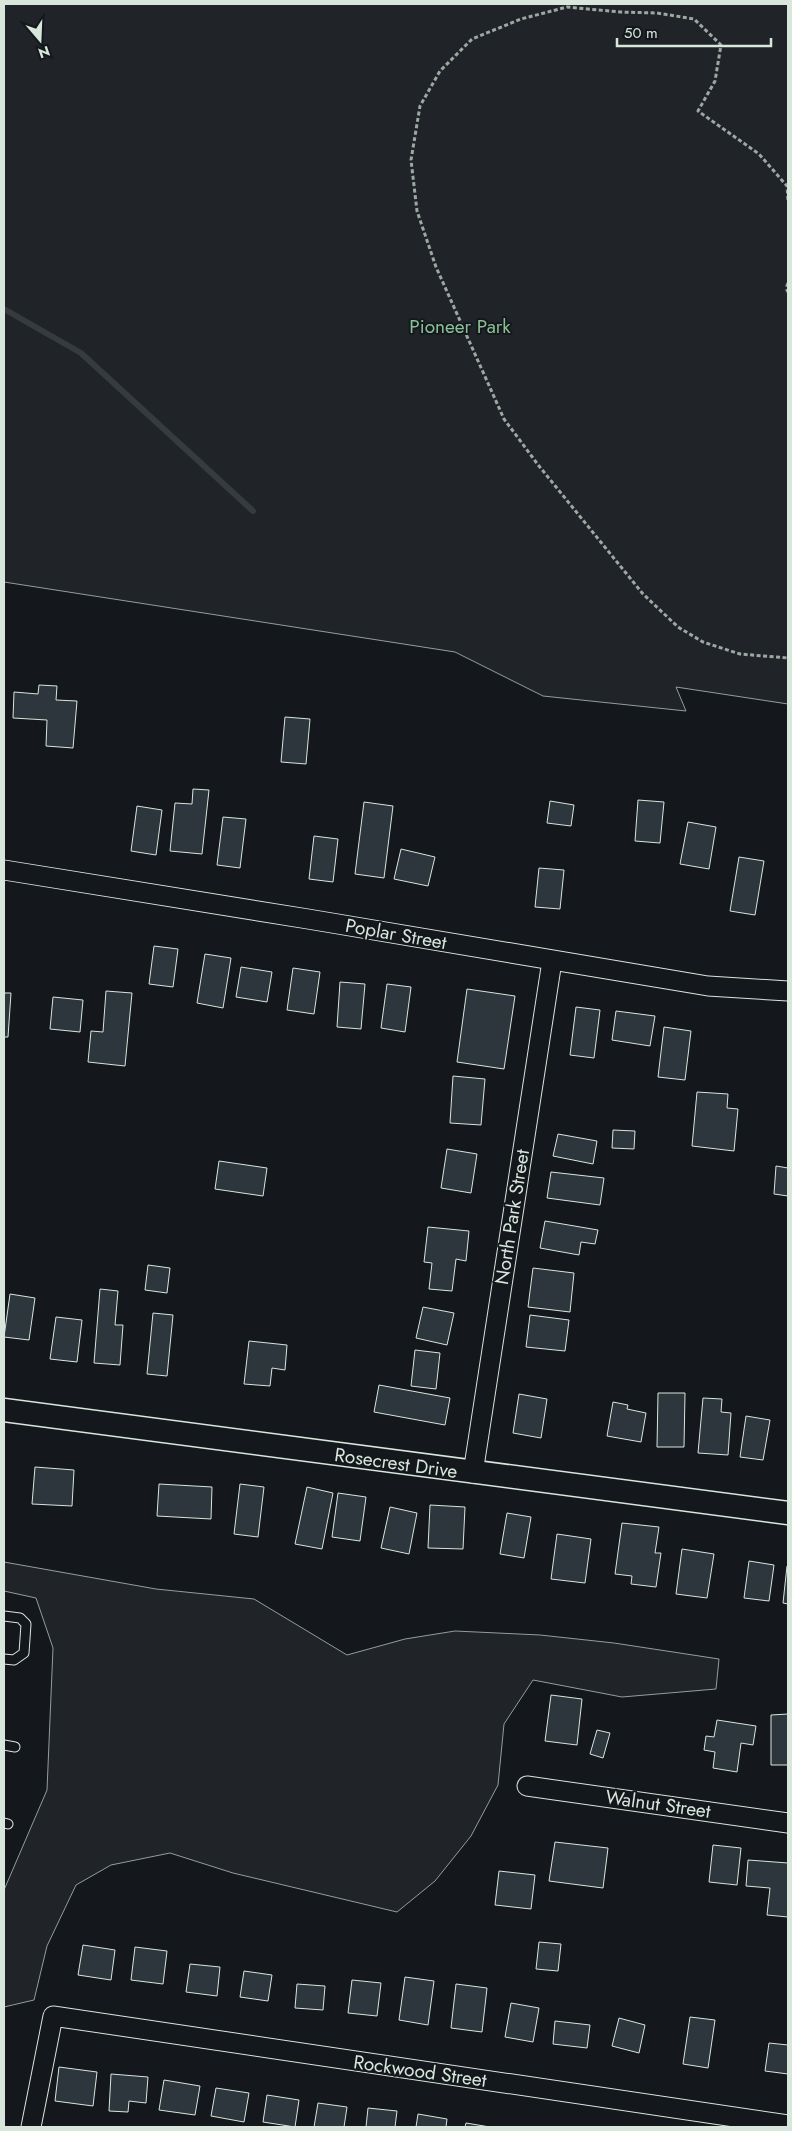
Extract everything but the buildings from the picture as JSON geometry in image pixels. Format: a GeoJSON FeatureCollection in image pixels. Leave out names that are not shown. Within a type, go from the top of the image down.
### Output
{"type":"FeatureCollection","features":[{"type":"Feature","properties":{"kind":"street","name":"Poplar Street"},"geometry":{"type":"LineString","coordinates":[[4,870],[708,986],[788,991]]}},
{"type":"Feature","properties":{"kind":"street","name":"North Park Street"},"geometry":{"type":"LineString","coordinates":[[473,1473],[552,961]]}},
{"type":"Feature","properties":{"kind":"street","name":"Rosecrest Drive"},"geometry":{"type":"LineString","coordinates":[[4,1410],[788,1513]]}},
{"type":"Feature","properties":{"kind":"street","name":"Walnut Street"},"geometry":{"type":"LineString","coordinates":[[527,1786],[788,1823]]}},
{"type":"Feature","properties":{"kind":"street","name":"Rockwood Street"},"geometry":{"type":"LineString","coordinates":[[31,2127],[53,2016],[788,2125]]}},
{"type":"Feature","properties":{"kind":"lane"},"geometry":{"type":"LineString","coordinates":[[4,1616],[20,1618],[26,1624],[26,1637],[24,1653],[14,1660],[4,1659]]}},
{"type":"Feature","properties":{"kind":"lane"},"geometry":{"type":"LineString","coordinates":[[4,1745],[15,1747]]}},
{"type":"Feature","properties":{"kind":"path"},"geometry":{"type":"LineString","coordinates":[[788,200],[787,186],[759,154],[698,111],[715,81],[721,45],[694,19],[657,13],[567,7],[521,19],[472,39],[440,71],[420,106],[412,160],[417,211],[436,267],[504,419],[539,466],[642,594],[678,627],[704,642],[740,654],[788,658]]}},
{"type":"Feature","properties":{"kind":"path"},"geometry":{"type":"LineString","coordinates":[[788,283],[786,288],[788,292]]}},
{"type":"Feature","properties":{"kind":"green space","name":"Pioneer Park"},"geometry":{"type":"Polygon","coordinates":[[[4,4],[788,4],[788,704],[676,687],[686,711],[543,696],[455,652],[4,582],[4,4]]]}},
{"type":"Feature","properties":{"kind":"green space"},"geometry":{"type":"Polygon","coordinates":[[[4,1562],[156,1589],[254,1599],[347,1655],[405,1639],[455,1631],[540,1635],[614,1643],[719,1659],[716,1689],[622,1697],[533,1680],[504,1724],[498,1785],[471,1836],[435,1881],[397,1912],[233,1873],[170,1853],[111,1865],[76,1885],[47,1946],[34,2000],[4,2007],[4,1890],[47,1790],[53,1648],[36,1598],[4,1591],[4,1562]]]}},
{"type":"Feature","properties":{"kind":"waterway"},"geometry":{"type":"LineString","coordinates":[[4,309],[81,353],[253,511]]}}]}
